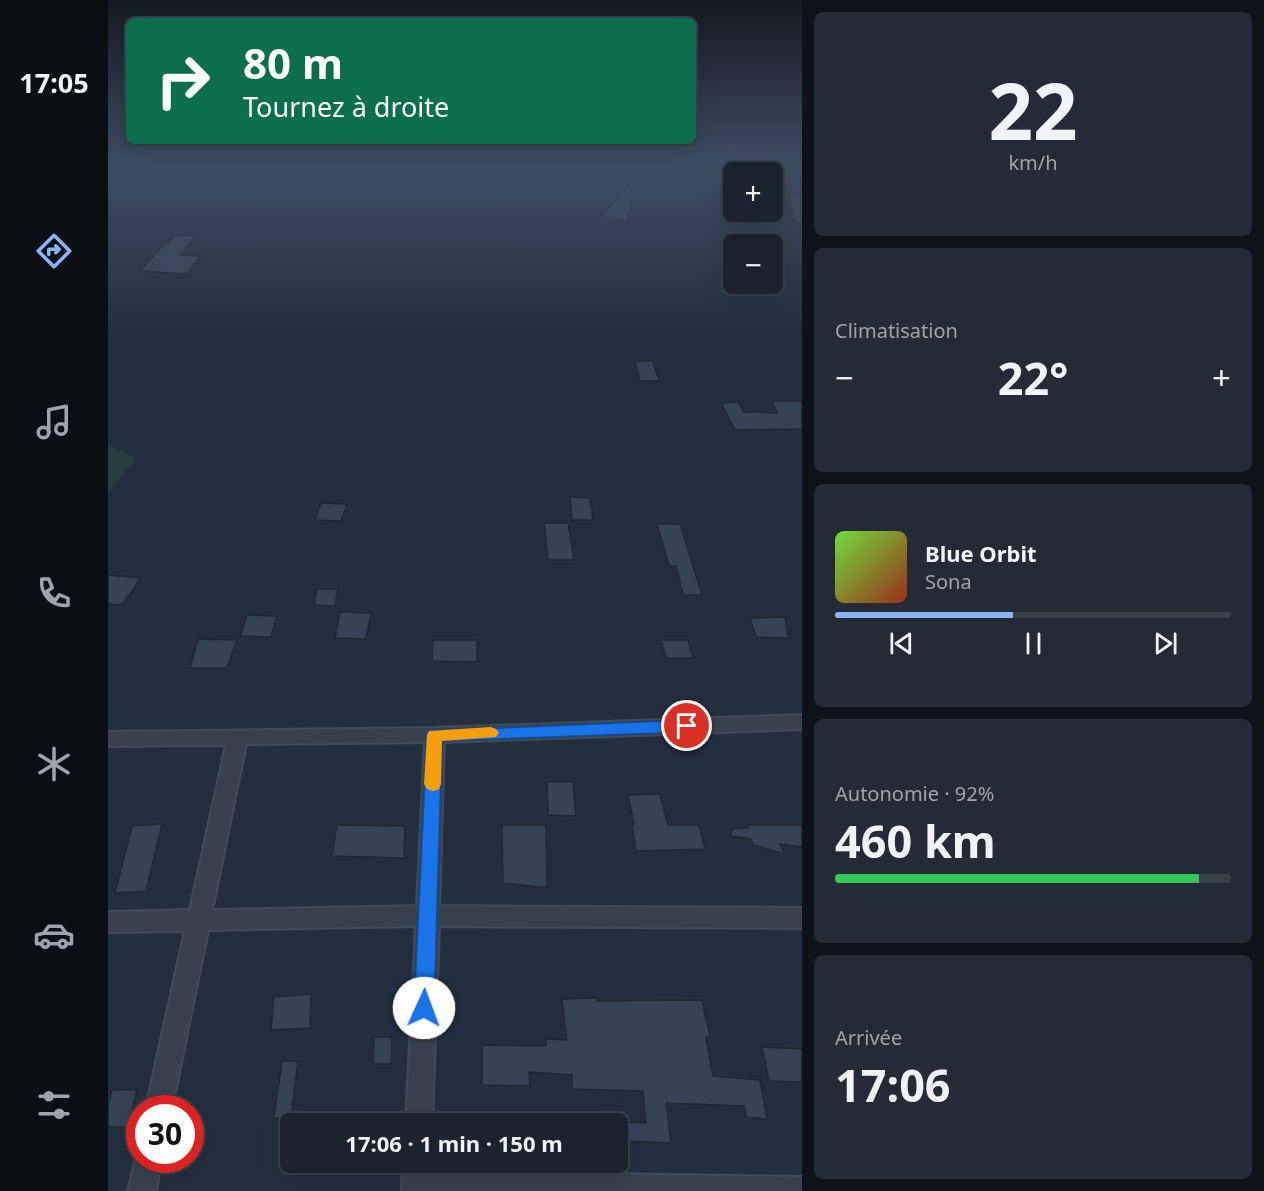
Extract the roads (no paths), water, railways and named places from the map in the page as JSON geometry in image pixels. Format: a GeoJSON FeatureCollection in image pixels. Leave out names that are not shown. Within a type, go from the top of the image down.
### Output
{"type":"FeatureCollection","features":[{"type":"Feature","properties":{"kind":"street"},"geometry":{"type":"LineString","coordinates":[[108,739],[435,735],[802,722]]}},
{"type":"Feature","properties":{"kind":"street"},"geometry":{"type":"LineString","coordinates":[[419,1113],[435,735]]}},
{"type":"Feature","properties":{"kind":"street"},"geometry":{"type":"LineString","coordinates":[[162,1095],[238,736]]}},
{"type":"Feature","properties":{"kind":"street"},"geometry":{"type":"LineString","coordinates":[[108,922],[427,916],[802,918]]}},
{"type":"Feature","properties":{"kind":"street"},"geometry":{"type":"LineString","coordinates":[[142,1191],[145,1173]]}},
{"type":"Feature","properties":{"kind":"street"},"geometry":{"type":"LineString","coordinates":[[417,1180],[802,1191]]}}]}
